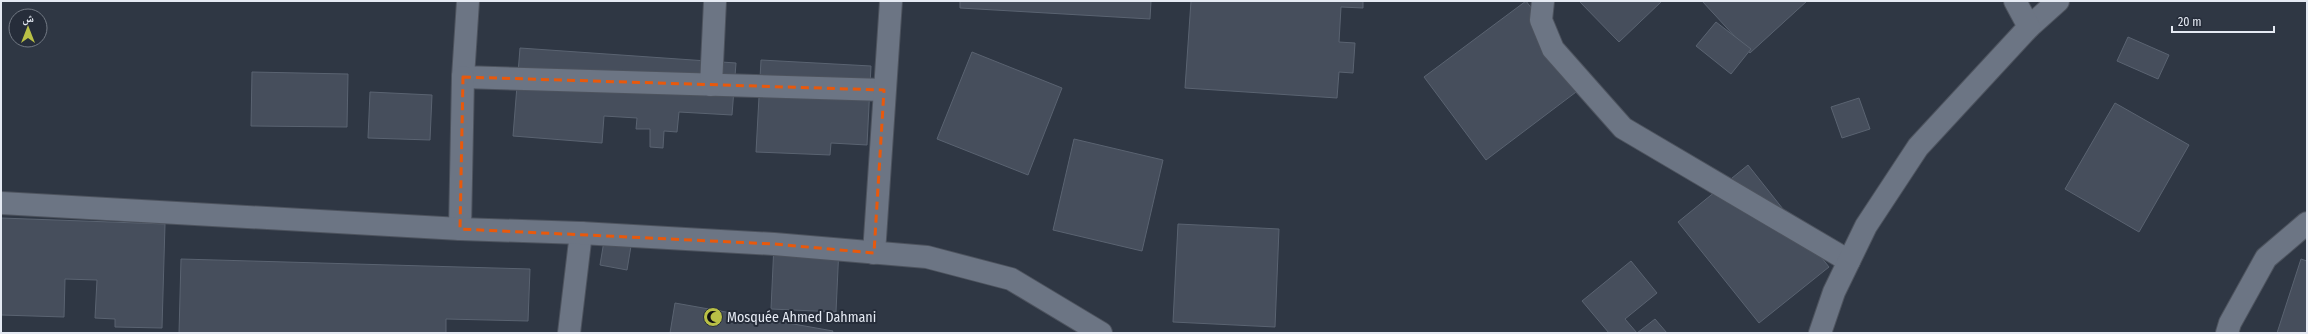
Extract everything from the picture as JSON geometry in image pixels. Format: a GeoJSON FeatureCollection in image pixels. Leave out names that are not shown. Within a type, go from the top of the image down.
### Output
{"type":"FeatureCollection","features":[{"type":"Feature","properties":{"kind":"street"},"geometry":{"type":"LineString","coordinates":[[460,229],[464,77],[468,1]]}},
{"type":"Feature","properties":{"kind":"street"},"geometry":{"type":"LineString","coordinates":[[711,84],[715,1]]}},
{"type":"Feature","properties":{"kind":"street"},"geometry":{"type":"LineString","coordinates":[[874,253],[891,1]]}},
{"type":"Feature","properties":{"kind":"street"},"geometry":{"type":"LineString","coordinates":[[1543,1],[1541,20],[1553,49],[1623,128],[1849,260]]}},
{"type":"Feature","properties":{"kind":"street"},"geometry":{"type":"LineString","coordinates":[[2015,1],[2029,27]]}},
{"type":"Feature","properties":{"kind":"street"},"geometry":{"type":"LineString","coordinates":[[1820,333],[1834,292],[1866,226],[1918,147],[2029,27],[2058,1]]}},
{"type":"Feature","properties":{"kind":"street"},"geometry":{"type":"LineString","coordinates":[[464,77],[884,90]]}},
{"type":"Feature","properties":{"kind":"street"},"geometry":{"type":"LineString","coordinates":[[1,203],[460,229],[582,233],[774,244],[927,257],[1011,279],[1100,333]]}},
{"type":"Feature","properties":{"kind":"street"},"geometry":{"type":"LineString","coordinates":[[2227,333],[2230,323],[2266,258],[2307,223]]}},
{"type":"Feature","properties":{"kind":"street"},"geometry":{"type":"LineString","coordinates":[[569,333],[582,233]]}},
{"type":"Feature","properties":{"kind":"highlighted area"},"geometry":{"type":"Polygon","coordinates":[[[463,77],[884,90],[874,253],[774,244],[460,229],[463,77]]]}},
{"type":"Feature","properties":{"kind":"building"},"geometry":{"type":"Polygon","coordinates":[[[960,1],[1151,1],[1150,19],[960,8],[960,1]]]}},
{"type":"Feature","properties":{"kind":"building"},"geometry":{"type":"Polygon","coordinates":[[[1191,1],[1363,1],[1363,8],[1341,7],[1339,42],[1355,43],[1353,73],[1339,72],[1337,98],[1185,88],[1191,1]]]}},
{"type":"Feature","properties":{"kind":"building"},"geometry":{"type":"Polygon","coordinates":[[[1526,1],[1588,83],[1486,160],[1424,77],[1526,1]]]}},
{"type":"Feature","properties":{"kind":"building"},"geometry":{"type":"Polygon","coordinates":[[[1579,1],[1662,1],[1619,42],[1579,1]]]}},
{"type":"Feature","properties":{"kind":"building"},"geometry":{"type":"Polygon","coordinates":[[[1702,1],[1807,1],[1750,53],[1702,1]]]}},
{"type":"Feature","properties":{"kind":"building"},"geometry":{"type":"Polygon","coordinates":[[[1716,22],[1751,49],[1731,74],[1696,46],[1716,22]]]}},
{"type":"Feature","properties":{"kind":"building"},"geometry":{"type":"Polygon","coordinates":[[[2128,37],[2169,55],[2158,79],[2117,61],[2128,37]]]}},
{"type":"Feature","properties":{"kind":"building"},"geometry":{"type":"Polygon","coordinates":[[[520,48],[736,63],[732,115],[679,112],[677,132],[664,131],[663,148],[650,147],[650,129],[636,129],[637,118],[604,116],[602,143],[513,136],[520,48]]]}},
{"type":"Feature","properties":{"kind":"building"},"geometry":{"type":"Polygon","coordinates":[[[972,52],[1062,88],[1028,175],[937,139],[972,52]]]}},
{"type":"Feature","properties":{"kind":"building"},"geometry":{"type":"Polygon","coordinates":[[[761,60],[871,66],[867,145],[831,143],[830,155],[756,152],[761,60]]]}},
{"type":"Feature","properties":{"kind":"building"},"geometry":{"type":"Polygon","coordinates":[[[252,72],[348,74],[347,127],[251,126],[252,72]]]}},
{"type":"Feature","properties":{"kind":"building"},"geometry":{"type":"Polygon","coordinates":[[[370,92],[432,95],[430,140],[368,138],[370,92]]]}},
{"type":"Feature","properties":{"kind":"building"},"geometry":{"type":"Polygon","coordinates":[[[1859,98],[1870,129],[1842,138],[1831,107],[1859,98]]]}},
{"type":"Feature","properties":{"kind":"building"},"geometry":{"type":"Polygon","coordinates":[[[2115,103],[2189,145],[2139,232],[2065,189],[2115,103]]]}},
{"type":"Feature","properties":{"kind":"building"},"geometry":{"type":"Polygon","coordinates":[[[1074,139],[1163,160],[1142,251],[1053,230],[1074,139]]]}},
{"type":"Feature","properties":{"kind":"building"},"geometry":{"type":"Polygon","coordinates":[[[1748,165],[1829,267],[1759,323],[1678,222],[1748,165]]]}},
{"type":"Feature","properties":{"kind":"building"},"geometry":{"type":"Polygon","coordinates":[[[1,218],[165,224],[162,328],[115,327],[115,319],[95,318],[97,280],[65,279],[64,317],[1,315],[1,218]]]}},
{"type":"Feature","properties":{"kind":"building"},"geometry":{"type":"Polygon","coordinates":[[[1178,224],[1279,229],[1275,327],[1173,322],[1178,224]]]}},
{"type":"Feature","properties":{"kind":"building"},"geometry":{"type":"Polygon","coordinates":[[[605,235],[632,240],[627,270],[600,265],[605,235]]]}},
{"type":"Feature","properties":{"kind":"building"},"geometry":{"type":"Polygon","coordinates":[[[774,244],[839,247],[836,312],[771,309],[774,244]]]}},
{"type":"Feature","properties":{"kind":"building"},"geometry":{"type":"Polygon","coordinates":[[[181,259],[530,269],[528,321],[446,319],[446,333],[179,333],[181,259]]]}},
{"type":"Feature","properties":{"kind":"building"},"geometry":{"type":"Polygon","coordinates":[[[2301,259],[2307,261],[2307,333],[2277,333],[2301,259]]]}},
{"type":"Feature","properties":{"kind":"building"},"geometry":{"type":"Polygon","coordinates":[[[1631,261],[1657,293],[1625,319],[1637,333],[1609,333],[1582,301],[1631,261]]]}},
{"type":"Feature","properties":{"kind":"building","name":"Mosquée Ahmed Dahmani"},"geometry":{"type":"Polygon","coordinates":[[[675,303],[833,331],[832,333],[670,333],[675,303]]]}},
{"type":"Feature","properties":{"kind":"building"},"geometry":{"type":"Polygon","coordinates":[[[1655,319],[1667,333],[1637,333],[1655,319]]]}},
{"type":"Feature","properties":{"kind":"place","name":"Mosquée Ahmed Dahmani"},"geometry":{"type":"Point","coordinates":[713,317]}}]}
